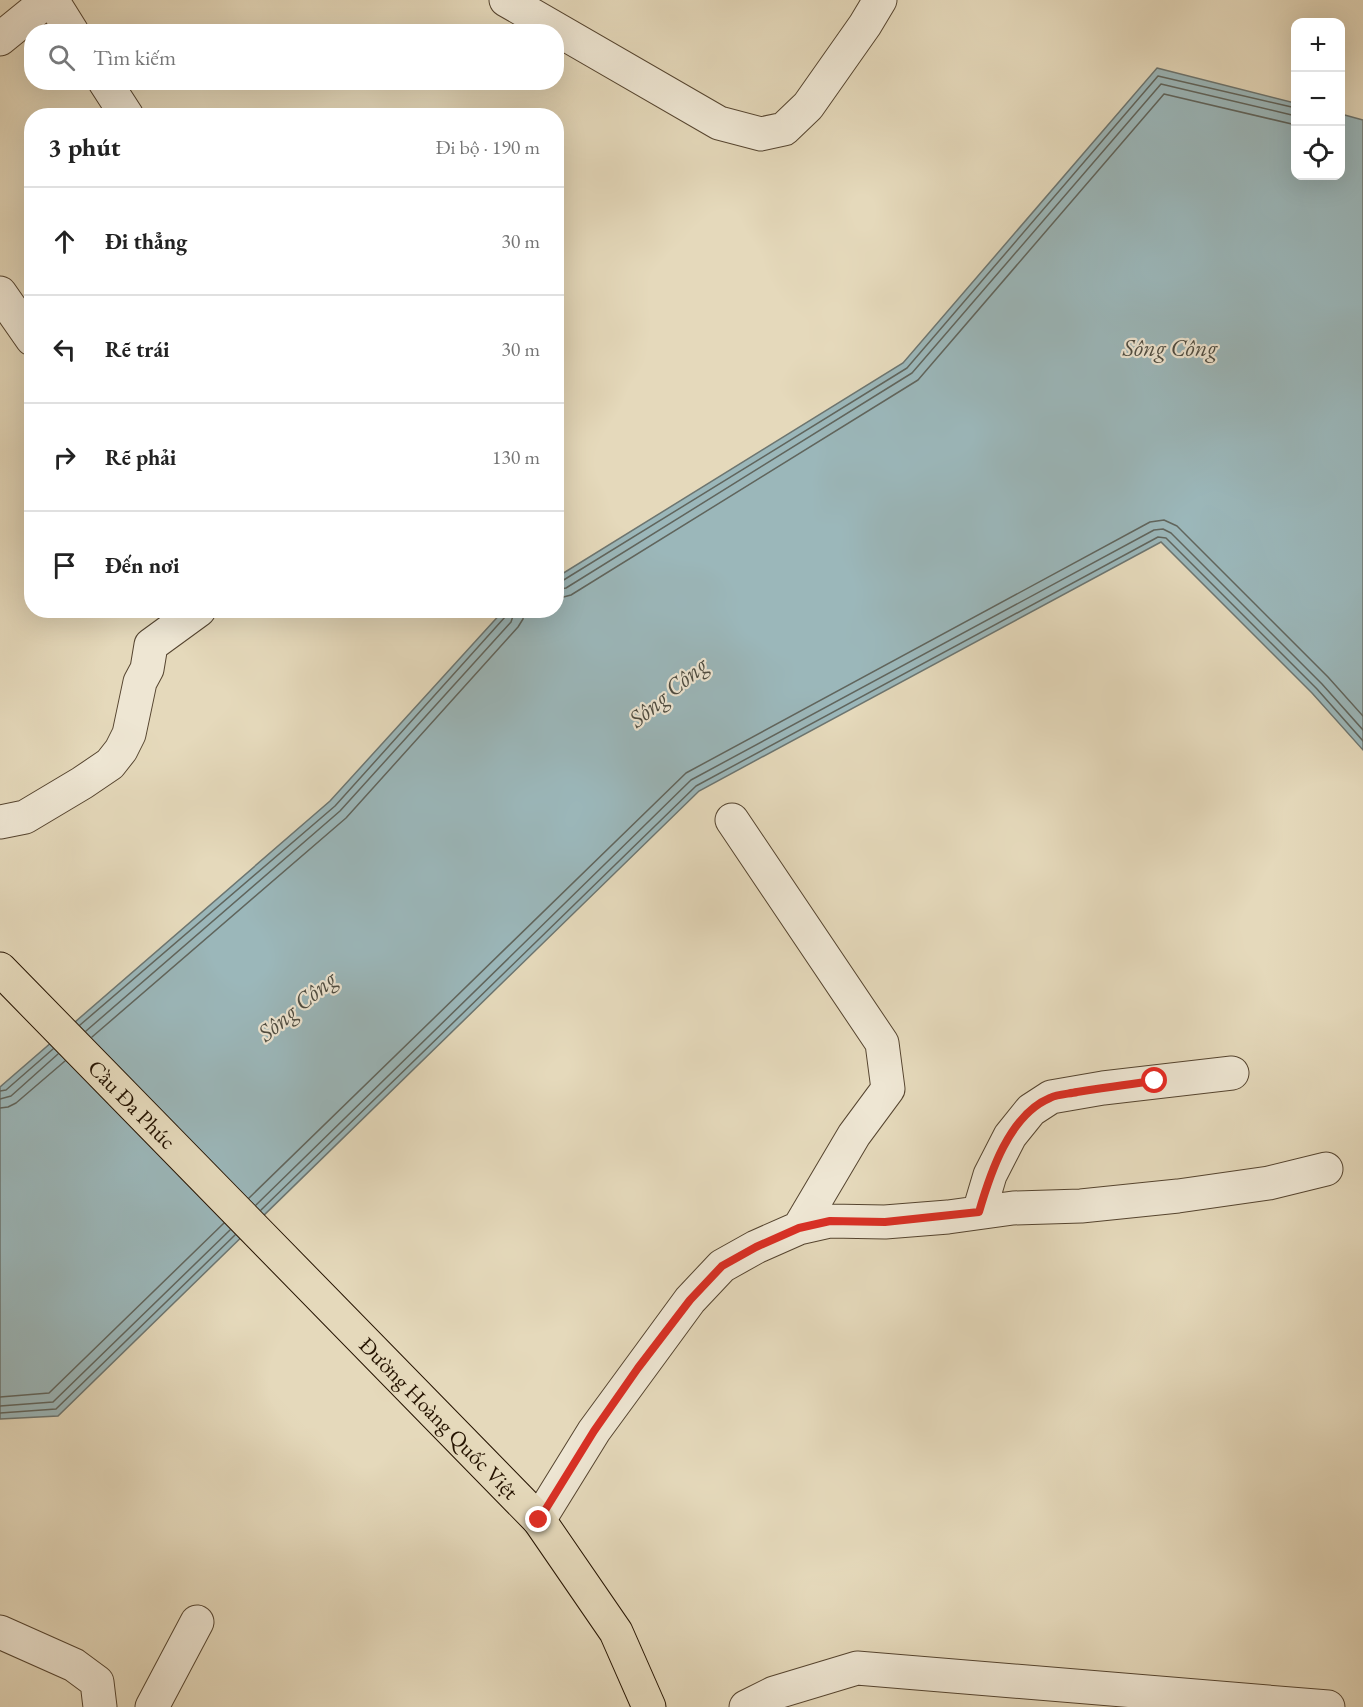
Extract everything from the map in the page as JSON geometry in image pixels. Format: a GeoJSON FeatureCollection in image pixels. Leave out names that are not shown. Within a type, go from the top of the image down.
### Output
{"type":"FeatureCollection","features":[{"type":"Feature","properties":{"kind":"highway","name":"Cầu Đa Phúc"},"geometry":{"type":"LineString","coordinates":[[0,969],[263,1239]]}},
{"type":"Feature","properties":{"kind":"highway","name":"Đường Hoàng Quốc Việt"},"geometry":{"type":"LineString","coordinates":[[263,1239],[539,1520],[616,1632],[649,1707]]}},
{"type":"Feature","properties":{"kind":"street"},"geometry":{"type":"LineString","coordinates":[[0,39],[50,0],[66,24]]}},
{"type":"Feature","properties":{"kind":"street"},"geometry":{"type":"LineString","coordinates":[[506,0],[548,24]]}},
{"type":"Feature","properties":{"kind":"street"},"geometry":{"type":"LineString","coordinates":[[564,33],[719,123],[761,134],[784,129],[808,106],[880,0]]}},
{"type":"Feature","properties":{"kind":"street"},"geometry":{"type":"LineString","coordinates":[[110,90],[122,108]]}},
{"type":"Feature","properties":{"kind":"street"},"geometry":{"type":"LineString","coordinates":[[0,293],[24,328]]}},
{"type":"Feature","properties":{"kind":"street"},"geometry":{"type":"LineString","coordinates":[[0,822],[25,817],[110,764],[121,750],[129,734],[140,682],[147,669],[151,645],[188,618]]}},
{"type":"Feature","properties":{"kind":"street"},"geometry":{"type":"LineString","coordinates":[[732,820],[882,1043],[888,1089],[854,1135],[799,1228]]}},
{"type":"Feature","properties":{"kind":"street"},"geometry":{"type":"LineString","coordinates":[[979,1212],[990,1175],[1010,1136],[1031,1110],[1051,1097],[1103,1088],[1232,1073]]}},
{"type":"Feature","properties":{"kind":"street"},"geometry":{"type":"LineString","coordinates":[[539,1520],[594,1431],[690,1300],[722,1266],[756,1247],[799,1228],[830,1221],[885,1222],[1013,1208],[1081,1206],[1178,1196],[1269,1183],[1326,1169]]}},
{"type":"Feature","properties":{"kind":"street"},"geometry":{"type":"LineString","coordinates":[[152,1707],[197,1622]]}},
{"type":"Feature","properties":{"kind":"street"},"geometry":{"type":"LineString","coordinates":[[0,1632],[74,1665],[96,1682],[100,1707]]}},
{"type":"Feature","properties":{"kind":"street"},"geometry":{"type":"LineString","coordinates":[[746,1707],[774,1693],[857,1668],[1328,1707]]}},
{"type":"Feature","properties":{"kind":"water","name":"Sông Công"},"geometry":{"type":"Polygon","coordinates":[[[1157,68],[1291,102],[1291,180],[1345,180],[1345,115],[1363,120],[1363,750],[1312,693],[1161,542],[699,791],[58,1416],[0,1419],[0,1087],[330,801],[497,618],[564,618],[564,573],[903,363],[1157,68]]]}},
{"type":"Feature","properties":{"kind":"route"},"geometry":{"type":"LineString","coordinates":[[539,1520],[594,1431],[638,1368],[690,1300],[722,1266],[756,1247],[799,1228],[830,1221],[885,1222],[979,1212],[990,1175],[1010,1136],[1031,1110],[1051,1097],[1155,1081]]}}]}
